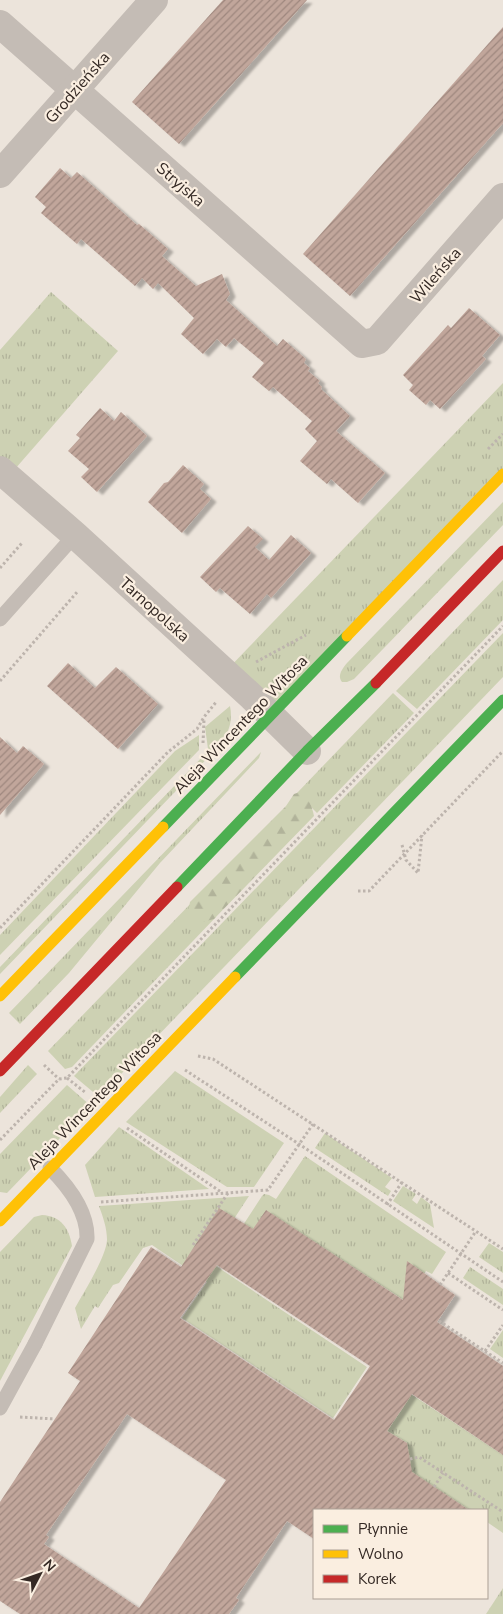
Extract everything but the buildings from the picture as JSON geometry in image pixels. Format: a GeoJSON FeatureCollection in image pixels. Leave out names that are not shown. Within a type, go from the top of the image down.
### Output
{"type":"FeatureCollection","features":[{"type":"Feature","properties":{"kind":"street","name":"Grodzieńska"},"geometry":{"type":"LineString","coordinates":[[0,174],[154,0]]}},
{"type":"Feature","properties":{"kind":"street","name":"Stryjska"},"geometry":{"type":"LineString","coordinates":[[0,24],[362,344]]}},
{"type":"Feature","properties":{"kind":"street","name":"Wileńska"},"geometry":{"type":"LineString","coordinates":[[362,344],[377,341],[503,196]]}},
{"type":"Feature","properties":{"kind":"street","name":"Tarnopolska"},"geometry":{"type":"LineString","coordinates":[[0,470],[75,535],[270,714],[307,752]]}},
{"type":"Feature","properties":{"kind":"street","name":"Aleja Wincentego Witosa"},"geometry":{"type":"LineString","coordinates":[[0,996],[503,474]]}},
{"type":"Feature","properties":{"kind":"street"},"geometry":{"type":"LineString","coordinates":[[0,1071],[503,551]]}},
{"type":"Feature","properties":{"kind":"street","name":"Aleja Wincentego Witosa"},"geometry":{"type":"LineString","coordinates":[[0,1221],[503,700]]}},
{"type":"Feature","properties":{"kind":"lane"},"geometry":{"type":"LineString","coordinates":[[0,619],[75,535]]}},
{"type":"Feature","properties":{"kind":"lane"},"geometry":{"type":"LineString","coordinates":[[0,1408],[35,1344],[87,1239],[84,1222],[72,1194],[50,1168]]}},
{"type":"Feature","properties":{"kind":"path"},"geometry":{"type":"LineString","coordinates":[[0,568],[22,543]]}},
{"type":"Feature","properties":{"kind":"path"},"geometry":{"type":"LineString","coordinates":[[0,681],[78,591]]}},
{"type":"Feature","properties":{"kind":"path"},"geometry":{"type":"LineString","coordinates":[[0,1140],[59,1079],[67,1078],[503,626]]}},
{"type":"Feature","properties":{"kind":"path"},"geometry":{"type":"LineString","coordinates":[[0,928],[168,752],[197,730],[204,717]]}},
{"type":"Feature","properties":{"kind":"path"},"geometry":{"type":"LineString","coordinates":[[369,891],[503,751]]}},
{"type":"Feature","properties":{"kind":"path"},"geometry":{"type":"LineString","coordinates":[[402,842],[403,854],[410,866],[418,872],[422,834]]}},
{"type":"Feature","properties":{"kind":"path"},"geometry":{"type":"LineString","coordinates":[[192,1057],[199,1056],[213,1059],[503,1249]]}},
{"type":"Feature","properties":{"kind":"path"},"geometry":{"type":"LineString","coordinates":[[184,1070],[299,1144],[503,1282]]}},
{"type":"Feature","properties":{"kind":"path"},"geometry":{"type":"LineString","coordinates":[[67,1078],[87,1094]]}},
{"type":"Feature","properties":{"kind":"path"},"geometry":{"type":"LineString","coordinates":[[120,1123],[221,1193]]}},
{"type":"Feature","properties":{"kind":"path"},"geometry":{"type":"LineString","coordinates":[[93,1202],[268,1190],[313,1124]]}},
{"type":"Feature","properties":{"kind":"path"},"geometry":{"type":"LineString","coordinates":[[387,1205],[402,1182]]}},
{"type":"Feature","properties":{"kind":"path"},"geometry":{"type":"LineString","coordinates":[[193,1245],[228,1193]]}},
{"type":"Feature","properties":{"kind":"path"},"geometry":{"type":"LineString","coordinates":[[440,1285],[476,1231]]}},
{"type":"Feature","properties":{"kind":"path"},"geometry":{"type":"LineString","coordinates":[[448,1273],[503,1310]]}},
{"type":"Feature","properties":{"kind":"path"},"geometry":{"type":"LineString","coordinates":[[439,1320],[503,1363]]}},
{"type":"Feature","properties":{"kind":"path"},"geometry":{"type":"LineString","coordinates":[[485,1351],[503,1325]]}},
{"type":"Feature","properties":{"kind":"path"},"geometry":{"type":"LineString","coordinates":[[17,1417],[55,1419]]}},
{"type":"Feature","properties":{"kind":"path"},"geometry":{"type":"LineString","coordinates":[[410,1459],[419,1457],[503,1512]]}},
{"type":"Feature","properties":{"kind":"path"},"geometry":{"type":"LineString","coordinates":[[434,1487],[443,1473]]}},
{"type":"Feature","properties":{"kind":"green space"},"geometry":{"type":"Polygon","coordinates":[[[51,292],[118,351],[8,477],[0,470],[0,350],[51,292]]]}},
{"type":"Feature","properties":{"kind":"green space"},"geometry":{"type":"Polygon","coordinates":[[[503,383],[503,474],[270,714],[225,672],[503,383]]]}},
{"type":"Feature","properties":{"kind":"green space"},"geometry":{"type":"Polygon","coordinates":[[[503,502],[503,525],[354,679],[342,682],[340,675],[347,663],[503,502]]]}},
{"type":"Feature","properties":{"kind":"green space"},"geometry":{"type":"Polygon","coordinates":[[[503,580],[503,620],[417,709],[396,691],[503,580]]]}},
{"type":"Feature","properties":{"kind":"green space"},"geometry":{"type":"Polygon","coordinates":[[[503,633],[503,677],[99,1097],[74,1076],[503,633]]]}},
{"type":"Feature","properties":{"kind":"green space"},"geometry":{"type":"Polygon","coordinates":[[[393,693],[414,713],[317,813],[297,793],[393,693]]]}},
{"type":"Feature","properties":{"kind":"green space"},"geometry":{"type":"Polygon","coordinates":[[[230,706],[230,726],[220,745],[0,974],[0,967],[206,753],[208,749],[205,727],[230,706]]]}},
{"type":"Feature","properties":{"kind":"green space"},"geometry":{"type":"Polygon","coordinates":[[[199,735],[199,750],[0,955],[0,935],[175,751],[199,735]]]}},
{"type":"Feature","properties":{"kind":"green space"},"geometry":{"type":"Polygon","coordinates":[[[261,752],[259,758],[160,863],[69,973],[20,1024],[9,1013],[261,752]]]}},
{"type":"Feature","properties":{"kind":"green space"},"geometry":{"type":"Polygon","coordinates":[[[300,792],[310,802],[314,816],[214,919],[198,923],[192,919],[188,912],[190,902],[286,806],[294,794],[300,792]]]}},
{"type":"Feature","properties":{"kind":"green space"},"geometry":{"type":"Polygon","coordinates":[[[196,898],[216,917],[72,1067],[65,1069],[48,1051],[196,898]]]}},
{"type":"Feature","properties":{"kind":"green space"},"geometry":{"type":"Polygon","coordinates":[[[28,1065],[37,1074],[0,1113],[0,1097],[28,1065]]]}},
{"type":"Feature","properties":{"kind":"green space"},"geometry":{"type":"Polygon","coordinates":[[[175,1071],[284,1143],[254,1187],[227,1187],[126,1122],[175,1071]]]}},
{"type":"Feature","properties":{"kind":"green space"},"geometry":{"type":"Polygon","coordinates":[[[67,1085],[91,1106],[7,1193],[0,1192],[0,1154],[67,1085]]]}},
{"type":"Feature","properties":{"kind":"green space"},"geometry":{"type":"Polygon","coordinates":[[[119,1127],[209,1189],[95,1197],[85,1165],[119,1127]]]}},
{"type":"Feature","properties":{"kind":"green space"},"geometry":{"type":"Polygon","coordinates":[[[325,1133],[392,1178],[385,1187],[391,1191],[388,1196],[315,1148],[325,1133]]]}},
{"type":"Feature","properties":{"kind":"green space"},"geometry":{"type":"Polygon","coordinates":[[[305,1156],[446,1252],[432,1274],[426,1271],[405,1301],[266,1211],[226,1271],[217,1265],[262,1196],[264,1194],[269,1195],[276,1199],[305,1156]]]}},
{"type":"Feature","properties":{"kind":"green space"},"geometry":{"type":"Polygon","coordinates":[[[403,1186],[416,1194],[412,1200],[417,1204],[421,1197],[430,1204],[434,1228],[393,1201],[403,1186]]]}},
{"type":"Feature","properties":{"kind":"green space"},"geometry":{"type":"Polygon","coordinates":[[[249,1196],[207,1260],[367,1367],[333,1418],[182,1318],[207,1282],[152,1245],[143,1248],[119,1283],[113,1285],[98,1308],[95,1306],[81,1329],[75,1308],[99,1265],[106,1247],[106,1227],[99,1206],[249,1196]]]}},
{"type":"Feature","properties":{"kind":"green space"},"geometry":{"type":"Polygon","coordinates":[[[42,1215],[54,1218],[63,1224],[69,1234],[72,1246],[0,1381],[0,1252],[34,1217],[42,1215]]]}},
{"type":"Feature","properties":{"kind":"green space"},"geometry":{"type":"Polygon","coordinates":[[[489,1243],[503,1252],[503,1273],[479,1257],[489,1243]]]}},
{"type":"Feature","properties":{"kind":"green space"},"geometry":{"type":"Polygon","coordinates":[[[470,1267],[503,1289],[503,1305],[463,1278],[470,1267]]]}},
{"type":"Feature","properties":{"kind":"green space"},"geometry":{"type":"Polygon","coordinates":[[[503,1330],[503,1358],[490,1349],[503,1330]]]}},
{"type":"Feature","properties":{"kind":"green space"},"geometry":{"type":"Polygon","coordinates":[[[382,1375],[503,1455],[503,1533],[488,1523],[488,1509],[467,1509],[406,1469],[407,1443],[387,1431],[404,1406],[382,1375]]]}},
{"type":"Feature","properties":{"kind":"green space"},"geometry":{"type":"Polygon","coordinates":[[[503,1588],[503,1614],[486,1614],[503,1588]]]}},
{"type":"Feature","properties":{"kind":"traffic: fast"},"geometry":{"type":"LineString","coordinates":[[163,827],[347,636]]}},
{"type":"Feature","properties":{"kind":"traffic: fast"},"geometry":{"type":"LineString","coordinates":[[177,887],[307,751],[376,683]]}},
{"type":"Feature","properties":{"kind":"traffic: fast"},"geometry":{"type":"LineString","coordinates":[[235,977],[503,700]]}},
{"type":"Feature","properties":{"kind":"traffic: slow"},"geometry":{"type":"LineString","coordinates":[[347,636],[503,474]]}},
{"type":"Feature","properties":{"kind":"traffic: slow"},"geometry":{"type":"LineString","coordinates":[[0,996],[163,827]]}},
{"type":"Feature","properties":{"kind":"traffic: slow"},"geometry":{"type":"LineString","coordinates":[[0,1221],[235,977]]}},
{"type":"Feature","properties":{"kind":"traffic: jam"},"geometry":{"type":"LineString","coordinates":[[376,683],[503,551]]}},
{"type":"Feature","properties":{"kind":"traffic: jam"},"geometry":{"type":"LineString","coordinates":[[0,1071],[177,887]]}}]}
